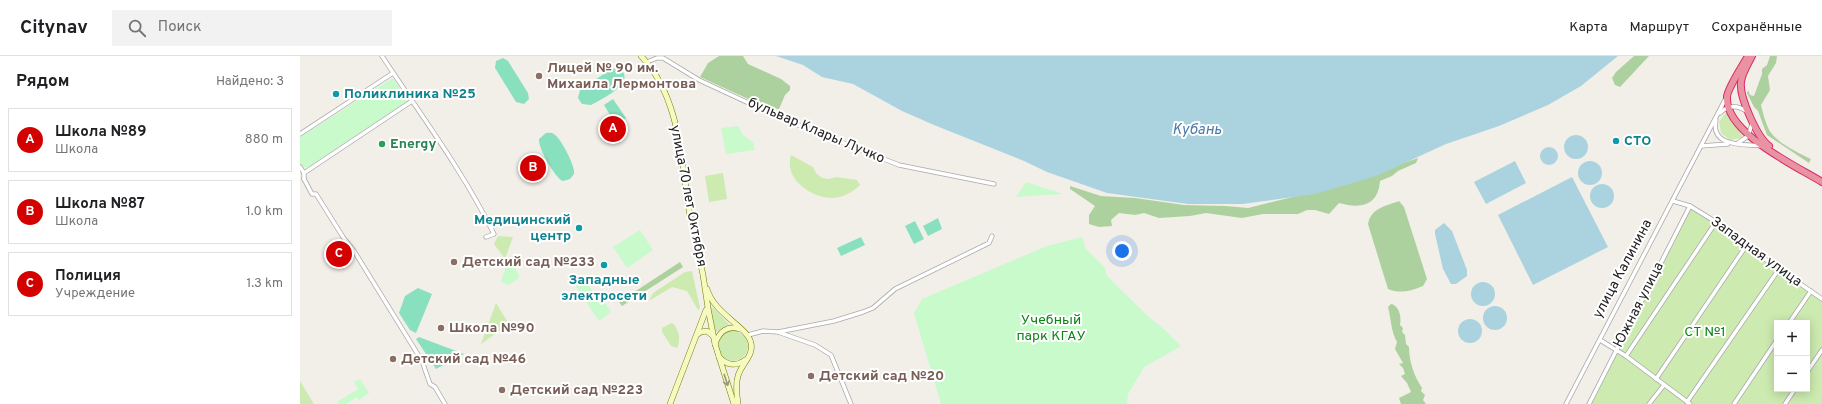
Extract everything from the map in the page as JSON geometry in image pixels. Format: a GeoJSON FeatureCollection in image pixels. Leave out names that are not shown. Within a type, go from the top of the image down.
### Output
{"type":"FeatureCollection","features":[{"type":"Feature","properties":{"kind":"highway","name":"улица Калинина"},"geometry":{"type":"LineString","coordinates":[[1727,95],[1748,56]]}},
{"type":"Feature","properties":{"kind":"highway"},"geometry":{"type":"LineString","coordinates":[[1752,56],[1740,83],[1750,118],[1760,137],[1771,149],[1822,182]]}},
{"type":"Feature","properties":{"kind":"highway"},"geometry":{"type":"LineString","coordinates":[[1727,95],[1729,107],[1748,136],[1763,146],[1822,178]]}},
{"type":"Feature","properties":{"kind":"main road","name":"улица 70 лет Октября"},"geometry":{"type":"LineString","coordinates":[[641,56],[647,62],[665,92],[671,108],[715,344]]}},
{"type":"Feature","properties":{"kind":"main road"},"geometry":{"type":"LineString","coordinates":[[702,274],[712,301],[720,311],[748,335],[752,345],[749,356],[740,368],[738,376],[738,404]]}},
{"type":"Feature","properties":{"kind":"main road"},"geometry":{"type":"LineString","coordinates":[[670,404],[697,335],[708,301],[712,301]]}},
{"type":"Feature","properties":{"kind":"main road"},"geometry":{"type":"LineString","coordinates":[[734,404],[715,344],[719,335],[726,330],[734,328],[743,330]]}},
{"type":"Feature","properties":{"kind":"main road"},"geometry":{"type":"LineString","coordinates":[[697,335],[701,332],[707,331],[713,336]]}},
{"type":"Feature","properties":{"kind":"main road"},"geometry":{"type":"LineString","coordinates":[[718,356],[724,362],[733,364],[741,363],[749,356]]}},
{"type":"Feature","properties":{"kind":"street"},"geometry":{"type":"LineString","coordinates":[[382,56],[484,212],[494,234],[486,237]]}},
{"type":"Feature","properties":{"kind":"street","name":"бульвар Клары Лучко"},"geometry":{"type":"LineString","coordinates":[[647,62],[657,58],[663,58],[699,80],[783,119],[899,165],[994,184]]}},
{"type":"Feature","properties":{"kind":"street"},"geometry":{"type":"LineString","coordinates":[[300,134],[393,73]]}},
{"type":"Feature","properties":{"kind":"street","name":"улица Калинина"},"geometry":{"type":"LineString","coordinates":[[1566,404],[1701,146],[1710,126],[1718,115],[1727,95]]}},
{"type":"Feature","properties":{"kind":"street"},"geometry":{"type":"LineString","coordinates":[[412,101],[304,173],[302,181],[312,194],[316,194],[378,289],[422,361],[430,384],[435,387],[445,404]]}},
{"type":"Feature","properties":{"kind":"street"},"geometry":{"type":"LineString","coordinates":[[1701,146],[1733,143],[1741,142],[1748,136],[1752,128],[1750,118],[1742,108],[1729,107],[1718,115],[1715,124],[1718,134],[1725,141],[1733,143],[1763,146]]}},
{"type":"Feature","properties":{"kind":"street"},"geometry":{"type":"LineString","coordinates":[[300,167],[304,173]]}},
{"type":"Feature","properties":{"kind":"street","name":"Западная улица"},"geometry":{"type":"LineString","coordinates":[[1672,201],[1690,206],[1716,222],[1779,270],[1822,299]]}},
{"type":"Feature","properties":{"kind":"street","name":"Южная улица"},"geometry":{"type":"LineString","coordinates":[[1589,404],[1690,206]]}},
{"type":"Feature","properties":{"kind":"street"},"geometry":{"type":"LineString","coordinates":[[1626,356],[1716,222]]}},
{"type":"Feature","properties":{"kind":"street"},"geometry":{"type":"LineString","coordinates":[[748,335],[763,331],[778,332],[834,321],[873,308],[895,288],[989,242],[992,236]]}},
{"type":"Feature","properties":{"kind":"street"},"geometry":{"type":"LineString","coordinates":[[1656,379],[1746,246]]}},
{"type":"Feature","properties":{"kind":"street"},"geometry":{"type":"LineString","coordinates":[[1600,340],[1626,356],[1689,403],[1779,270]]}},
{"type":"Feature","properties":{"kind":"street"},"geometry":{"type":"LineString","coordinates":[[1791,320],[1811,291]]}},
{"type":"Feature","properties":{"kind":"street"},"geometry":{"type":"LineString","coordinates":[[778,332],[814,346],[831,355],[851,404]]}},
{"type":"Feature","properties":{"kind":"street"},"geometry":{"type":"LineString","coordinates":[[1734,404],[1774,344]]}},
{"type":"Feature","properties":{"kind":"street"},"geometry":{"type":"LineString","coordinates":[[1810,368],[1822,350]]}},
{"type":"Feature","properties":{"kind":"street"},"geometry":{"type":"LineString","coordinates":[[1649,404],[1664,385]]}},
{"type":"Feature","properties":{"kind":"street"},"geometry":{"type":"LineString","coordinates":[[1785,404],[1793,392]]}},
{"type":"Feature","properties":{"kind":"green space"},"geometry":{"type":"Polygon","coordinates":[[[719,56],[743,56],[748,64],[781,79],[790,86],[790,90],[785,95],[779,109],[768,108],[700,77],[708,63],[719,56]]]}},
{"type":"Feature","properties":{"kind":"green space"},"geometry":{"type":"Polygon","coordinates":[[[1634,56],[1649,56],[1620,87],[1615,85],[1612,78],[1616,72],[1634,56]]]}},
{"type":"Feature","properties":{"kind":"green space"},"geometry":{"type":"Polygon","coordinates":[[[1770,56],[1777,56],[1776,63],[1768,76],[1770,90],[1761,105],[1766,124],[1777,139],[1788,147],[1811,159],[1809,163],[1767,135],[1758,111],[1754,107],[1747,93],[1748,90],[1750,95],[1754,96],[1762,74],[1762,69],[1767,65],[1770,56]]]}},
{"type":"Feature","properties":{"kind":"green space"},"geometry":{"type":"Polygon","coordinates":[[[503,58],[508,61],[528,93],[529,99],[524,104],[516,102],[495,68],[496,61],[503,58]]]}},
{"type":"Feature","properties":{"kind":"green space"},"geometry":{"type":"Polygon","coordinates":[[[615,68],[623,72],[625,77],[619,87],[614,92],[591,105],[582,104],[578,98],[580,90],[611,69],[615,68]]]}},
{"type":"Feature","properties":{"kind":"green space"},"geometry":{"type":"Polygon","coordinates":[[[393,78],[408,101],[308,167],[304,167],[300,164],[300,137],[393,78]]]}},
{"type":"Feature","properties":{"kind":"green space"},"geometry":{"type":"Polygon","coordinates":[[[613,99],[626,118],[616,125],[604,105],[613,99]]]}},
{"type":"Feature","properties":{"kind":"green space"},"geometry":{"type":"Polygon","coordinates":[[[1726,112],[1743,137],[1742,138],[1730,140],[1721,133],[1719,122],[1726,112]]]}},
{"type":"Feature","properties":{"kind":"green space"},"geometry":{"type":"Polygon","coordinates":[[[738,126],[743,135],[753,142],[755,150],[726,154],[721,128],[738,126]]]}},
{"type":"Feature","properties":{"kind":"green space"},"geometry":{"type":"Polygon","coordinates":[[[546,133],[552,133],[555,135],[568,153],[574,170],[574,174],[570,179],[563,181],[560,179],[544,155],[539,139],[546,133]]]}},
{"type":"Feature","properties":{"kind":"green space"},"geometry":{"type":"Polygon","coordinates":[[[791,155],[813,167],[816,173],[822,178],[829,179],[836,177],[857,180],[860,185],[847,194],[836,198],[819,196],[812,193],[800,185],[792,174],[790,167],[791,155]]]}},
{"type":"Feature","properties":{"kind":"green space"},"geometry":{"type":"Polygon","coordinates":[[[1418,158],[1416,163],[1380,181],[1379,189],[1372,201],[1367,204],[1354,206],[1339,203],[1329,214],[1315,210],[1307,210],[1298,214],[1263,214],[1242,218],[1206,213],[1190,216],[1159,218],[1144,213],[1135,215],[1119,213],[1111,220],[1112,226],[1099,227],[1089,224],[1089,215],[1095,206],[1070,189],[1070,186],[1101,196],[1135,198],[1184,205],[1248,208],[1301,195],[1359,178],[1418,158]]]}},
{"type":"Feature","properties":{"kind":"green space"},"geometry":{"type":"Polygon","coordinates":[[[723,173],[727,199],[709,202],[705,176],[723,173]]]}},
{"type":"Feature","properties":{"kind":"green space"},"geometry":{"type":"Polygon","coordinates":[[[1026,182],[1063,194],[1016,197],[1026,182]]]}},
{"type":"Feature","properties":{"kind":"green space"},"geometry":{"type":"Polygon","coordinates":[[[1399,201],[1404,207],[1427,279],[1423,286],[1401,292],[1388,289],[1368,224],[1372,214],[1380,208],[1399,201]]]}},
{"type":"Feature","properties":{"kind":"green space","name":"СТ №1"},"geometry":{"type":"Polygon","coordinates":[[[1689,203],[1822,298],[1822,404],[1587,404],[1689,203]]]}},
{"type":"Feature","properties":{"kind":"green space"},"geometry":{"type":"Polygon","coordinates":[[[938,218],[942,229],[928,236],[923,226],[938,218]]]}},
{"type":"Feature","properties":{"kind":"green space"},"geometry":{"type":"Polygon","coordinates":[[[915,221],[924,239],[914,244],[905,226],[915,221]]]}},
{"type":"Feature","properties":{"kind":"green space"},"geometry":{"type":"Polygon","coordinates":[[[640,230],[653,250],[627,268],[613,247],[640,230]]]}},
{"type":"Feature","properties":{"kind":"green space"},"geometry":{"type":"Polygon","coordinates":[[[498,236],[513,237],[505,259],[494,244],[498,236]]]}},
{"type":"Feature","properties":{"kind":"green space"},"geometry":{"type":"Polygon","coordinates":[[[861,237],[865,245],[841,256],[837,248],[861,237]]]}},
{"type":"Feature","properties":{"kind":"green space","name":"Учебный парк КГАУ"},"geometry":{"type":"Polygon","coordinates":[[[1082,237],[1086,249],[1105,268],[1107,276],[1181,346],[1144,367],[1128,394],[1127,404],[941,404],[914,313],[922,299],[1047,246],[1082,237]]]}},
{"type":"Feature","properties":{"kind":"green space"},"geometry":{"type":"Polygon","coordinates":[[[508,260],[511,261],[520,277],[509,285],[501,282],[508,260]]]}},
{"type":"Feature","properties":{"kind":"green space"},"geometry":{"type":"Polygon","coordinates":[[[680,262],[683,267],[622,306],[619,302],[680,262]]]}},
{"type":"Feature","properties":{"kind":"green space"},"geometry":{"type":"Polygon","coordinates":[[[692,271],[700,308],[698,310],[687,291],[672,287],[649,301],[653,293],[685,272],[692,271]]]}},
{"type":"Feature","properties":{"kind":"green space"},"geometry":{"type":"Polygon","coordinates":[[[585,279],[595,295],[599,293],[611,312],[599,321],[575,285],[585,279]]]}},
{"type":"Feature","properties":{"kind":"green space"},"geometry":{"type":"Polygon","coordinates":[[[418,288],[432,294],[416,333],[410,330],[399,313],[405,296],[418,288]]]}},
{"type":"Feature","properties":{"kind":"green space"},"geometry":{"type":"Polygon","coordinates":[[[496,303],[509,324],[481,344],[496,303]]]}},
{"type":"Feature","properties":{"kind":"green space"},"geometry":{"type":"Polygon","coordinates":[[[709,304],[729,324],[716,332],[714,331],[709,304]]]}},
{"type":"Feature","properties":{"kind":"green space"},"geometry":{"type":"Polygon","coordinates":[[[1391,304],[1398,309],[1401,319],[1400,325],[1403,328],[1402,332],[1405,335],[1406,344],[1409,347],[1412,368],[1422,388],[1421,391],[1425,395],[1423,400],[1426,404],[1401,404],[1399,398],[1411,392],[1407,383],[1401,376],[1405,374],[1403,368],[1399,364],[1403,363],[1395,349],[1397,342],[1392,329],[1388,307],[1391,304]]]}},
{"type":"Feature","properties":{"kind":"green space"},"geometry":{"type":"Polygon","coordinates":[[[671,323],[674,324],[679,335],[677,348],[671,346],[662,332],[662,328],[671,323]]]}},
{"type":"Feature","properties":{"kind":"green space"},"geometry":{"type":"Polygon","coordinates":[[[733,331],[744,335],[748,346],[744,357],[733,361],[722,357],[718,346],[722,335],[733,331]]]}},
{"type":"Feature","properties":{"kind":"green space"},"geometry":{"type":"Polygon","coordinates":[[[419,337],[464,354],[436,369],[416,339],[419,337]]]}},
{"type":"Feature","properties":{"kind":"green space"},"geometry":{"type":"Polygon","coordinates":[[[360,379],[369,393],[359,400],[357,397],[346,404],[338,404],[337,402],[358,389],[354,382],[360,379]]]}},
{"type":"Feature","properties":{"kind":"green space"},"geometry":{"type":"Polygon","coordinates":[[[300,381],[314,404],[300,404],[300,381]]]}},
{"type":"Feature","properties":{"kind":"water","name":"Кубань"},"geometry":{"type":"Polygon","coordinates":[[[776,56],[1618,56],[1581,86],[1548,105],[1499,126],[1446,144],[1376,176],[1315,194],[1243,204],[1188,204],[1107,193],[1047,172],[1024,161],[902,111],[853,84],[822,77],[803,65],[776,56]]]}},
{"type":"Feature","properties":{"kind":"water"},"geometry":{"type":"Polygon","coordinates":[[[1576,135],[1585,138],[1588,147],[1585,156],[1576,159],[1567,156],[1564,147],[1567,138],[1576,135]]]}},
{"type":"Feature","properties":{"kind":"water"},"geometry":{"type":"Polygon","coordinates":[[[1545,147],[1553,147],[1558,152],[1556,163],[1553,165],[1545,165],[1540,160],[1540,152],[1545,147]]]}},
{"type":"Feature","properties":{"kind":"water"},"geometry":{"type":"Polygon","coordinates":[[[1515,161],[1526,183],[1486,204],[1474,182],[1515,161]]]}},
{"type":"Feature","properties":{"kind":"water"},"geometry":{"type":"Polygon","coordinates":[[[1590,161],[1599,164],[1602,173],[1599,182],[1590,185],[1581,182],[1578,173],[1581,164],[1590,161]]]}},
{"type":"Feature","properties":{"kind":"water"},"geometry":{"type":"Polygon","coordinates":[[[1572,177],[1608,247],[1533,285],[1498,215],[1572,177]]]}},
{"type":"Feature","properties":{"kind":"water"},"geometry":{"type":"Polygon","coordinates":[[[1602,184],[1611,187],[1614,196],[1611,205],[1602,208],[1593,205],[1590,196],[1593,187],[1602,184]]]}},
{"type":"Feature","properties":{"kind":"water"},"geometry":{"type":"Polygon","coordinates":[[[1444,223],[1452,231],[1467,270],[1467,276],[1456,284],[1451,284],[1443,269],[1435,234],[1435,230],[1444,223]]]}},
{"type":"Feature","properties":{"kind":"water"},"geometry":{"type":"Polygon","coordinates":[[[1483,282],[1492,285],[1495,294],[1492,303],[1483,306],[1474,303],[1471,294],[1474,285],[1483,282]]]}},
{"type":"Feature","properties":{"kind":"water"},"geometry":{"type":"Polygon","coordinates":[[[1495,306],[1504,309],[1507,318],[1504,327],[1495,330],[1486,327],[1483,318],[1486,309],[1495,306]]]}},
{"type":"Feature","properties":{"kind":"water"},"geometry":{"type":"Polygon","coordinates":[[[1470,319],[1479,322],[1482,331],[1479,340],[1470,343],[1461,340],[1458,331],[1461,322],[1470,319]]]}},
{"type":"Feature","properties":{"kind":"place","name":"Лицей № 90 им. Михаила Лермонтова"},"geometry":{"type":"Point","coordinates":[539,76]}},
{"type":"Feature","properties":{"kind":"place","name":"Поликлиника №25"},"geometry":{"type":"Point","coordinates":[336,94]}},
{"type":"Feature","properties":{"kind":"place","name":"Школа №89"},"geometry":{"type":"Point","coordinates":[613,129]}},
{"type":"Feature","properties":{"kind":"place","name":"СТО"},"geometry":{"type":"Point","coordinates":[1616,141]}},
{"type":"Feature","properties":{"kind":"place","name":"Energy"},"geometry":{"type":"Point","coordinates":[382,144]}},
{"type":"Feature","properties":{"kind":"place","name":"Школа №87"},"geometry":{"type":"Point","coordinates":[533,168]}},
{"type":"Feature","properties":{"kind":"place","name":"Медицинский центр"},"geometry":{"type":"Point","coordinates":[579,228]}},
{"type":"Feature","properties":{"kind":"place","name":"Полиция"},"geometry":{"type":"Point","coordinates":[339,254]}},
{"type":"Feature","properties":{"kind":"place","name":"Детский сад №233"},"geometry":{"type":"Point","coordinates":[454,262]}},
{"type":"Feature","properties":{"kind":"place","name":"Западные электросети"},"geometry":{"type":"Point","coordinates":[604,265]}},
{"type":"Feature","properties":{"kind":"place","name":"Школа №90"},"geometry":{"type":"Point","coordinates":[441,328]}},
{"type":"Feature","properties":{"kind":"place","name":"Детский сад №46"},"geometry":{"type":"Point","coordinates":[393,359]}},
{"type":"Feature","properties":{"kind":"place","name":"Детский сад №20"},"geometry":{"type":"Point","coordinates":[811,376]}},
{"type":"Feature","properties":{"kind":"place","name":"Детский сад №223"},"geometry":{"type":"Point","coordinates":[502,390]}}]}
